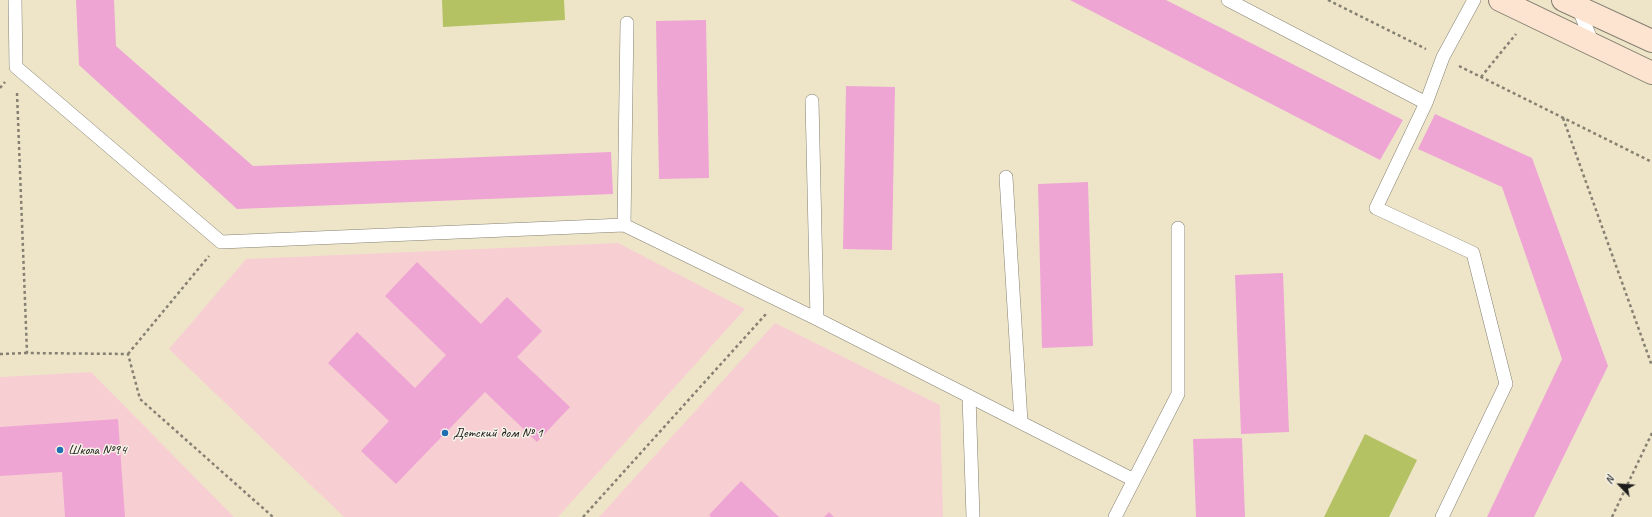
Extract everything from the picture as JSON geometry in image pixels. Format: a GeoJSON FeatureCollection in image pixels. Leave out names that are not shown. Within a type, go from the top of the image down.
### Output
{"type":"FeatureCollection","features":[{"type":"Feature","properties":{"kind":"main road"},"geometry":{"type":"LineString","coordinates":[[1500,0],[1652,73]]}},
{"type":"Feature","properties":{"kind":"main road"},"geometry":{"type":"LineString","coordinates":[[1573,2],[1652,41]]}},
{"type":"Feature","properties":{"kind":"lane"},"geometry":{"type":"LineString","coordinates":[[15,0],[16,67],[221,242],[624,225],[817,318],[1134,480]]}},
{"type":"Feature","properties":{"kind":"lane"},"geometry":{"type":"LineString","coordinates":[[1228,0],[1426,103]]}},
{"type":"Feature","properties":{"kind":"lane"},"geometry":{"type":"LineString","coordinates":[[1442,517],[1506,384],[1473,253],[1376,208],[1426,103],[1443,57],[1474,0]]}},
{"type":"Feature","properties":{"kind":"lane"},"geometry":{"type":"LineString","coordinates":[[1573,2],[1593,44]]}},
{"type":"Feature","properties":{"kind":"lane"},"geometry":{"type":"LineString","coordinates":[[624,225],[627,23]]}},
{"type":"Feature","properties":{"kind":"lane"},"geometry":{"type":"LineString","coordinates":[[812,101],[817,318]]}},
{"type":"Feature","properties":{"kind":"lane"},"geometry":{"type":"LineString","coordinates":[[1006,177],[1021,422]]}},
{"type":"Feature","properties":{"kind":"lane"},"geometry":{"type":"LineString","coordinates":[[1115,517],[1178,394],[1178,228]]}},
{"type":"Feature","properties":{"kind":"lane"},"geometry":{"type":"LineString","coordinates":[[968,396],[973,517]]}},
{"type":"Feature","properties":{"kind":"path"},"geometry":{"type":"LineString","coordinates":[[1328,0],[1652,162]]}},
{"type":"Feature","properties":{"kind":"path"},"geometry":{"type":"LineString","coordinates":[[1481,77],[1519,30]]}},
{"type":"Feature","properties":{"kind":"path"},"geometry":{"type":"LineString","coordinates":[[16,67],[26,353]]}},
{"type":"Feature","properties":{"kind":"path"},"geometry":{"type":"LineString","coordinates":[[1563,118],[1652,366]]}},
{"type":"Feature","properties":{"kind":"path"},"geometry":{"type":"LineString","coordinates":[[128,354],[221,242]]}},
{"type":"Feature","properties":{"kind":"path"},"geometry":{"type":"LineString","coordinates":[[583,517],[778,300]]}},
{"type":"Feature","properties":{"kind":"path"},"geometry":{"type":"LineString","coordinates":[[0,354],[128,354]]}},
{"type":"Feature","properties":{"kind":"path"},"geometry":{"type":"LineString","coordinates":[[128,354],[140,399],[273,517]]}},
{"type":"Feature","properties":{"kind":"path"},"geometry":{"type":"LineString","coordinates":[[1612,517],[1652,432]]}},
{"type":"Feature","properties":{"kind":"shaded area","name":"Детский дом № 1"},"geometry":{"type":"Polygon","coordinates":[[[618,243],[745,309],[558,517],[344,517],[169,349],[246,259],[618,243]]]}},
{"type":"Feature","properties":{"kind":"shaded area"},"geometry":{"type":"Polygon","coordinates":[[[775,323],[940,405],[943,517],[599,517],[775,323]]]}},
{"type":"Feature","properties":{"kind":"shaded area"},"geometry":{"type":"Polygon","coordinates":[[[91,372],[234,517],[0,517],[0,377],[91,372]]]}},
{"type":"Feature","properties":{"kind":"green space"},"geometry":{"type":"Polygon","coordinates":[[[442,0],[564,0],[565,20],[443,27],[442,0]]]}},
{"type":"Feature","properties":{"kind":"green space"},"geometry":{"type":"Polygon","coordinates":[[[1365,434],[1417,460],[1389,517],[1324,517],[1365,434]]]}},
{"type":"Feature","properties":{"kind":"building"},"geometry":{"type":"Polygon","coordinates":[[[76,0],[114,0],[116,46],[253,166],[611,152],[613,194],[237,209],[79,65],[76,0]]]}},
{"type":"Feature","properties":{"kind":"building"},"geometry":{"type":"Polygon","coordinates":[[[1070,0],[1166,0],[1403,120],[1380,160],[1070,0]]]}},
{"type":"Feature","properties":{"kind":"building"},"geometry":{"type":"Polygon","coordinates":[[[706,20],[709,178],[659,179],[656,21],[706,20]]]}},
{"type":"Feature","properties":{"kind":"building"},"geometry":{"type":"Polygon","coordinates":[[[846,86],[895,87],[892,250],[843,249],[846,86]]]}},
{"type":"Feature","properties":{"kind":"building"},"geometry":{"type":"Polygon","coordinates":[[[1435,114],[1532,158],[1608,366],[1534,517],[1487,517],[1562,359],[1502,187],[1418,149],[1435,114]]]}},
{"type":"Feature","properties":{"kind":"building"},"geometry":{"type":"Polygon","coordinates":[[[1088,182],[1093,346],[1042,348],[1038,184],[1088,182]]]}},
{"type":"Feature","properties":{"kind":"building"},"geometry":{"type":"Polygon","coordinates":[[[417,262],[481,324],[507,297],[542,331],[517,357],[570,407],[537,442],[485,392],[396,484],[361,451],[389,421],[328,363],[357,332],[415,388],[446,355],[385,296],[417,262]]]}},
{"type":"Feature","properties":{"kind":"building"},"geometry":{"type":"Polygon","coordinates":[[[1283,273],[1289,432],[1241,434],[1235,275],[1283,273]]]}},
{"type":"Feature","properties":{"kind":"building","name":"Школа №94"},"geometry":{"type":"Polygon","coordinates":[[[118,419],[125,517],[65,517],[62,472],[0,476],[0,427],[118,419]]]}},
{"type":"Feature","properties":{"kind":"building"},"geometry":{"type":"Polygon","coordinates":[[[1242,438],[1245,517],[1196,517],[1193,439],[1242,438]]]}},
{"type":"Feature","properties":{"kind":"building"},"geometry":{"type":"Polygon","coordinates":[[[741,481],[779,517],[711,517],[709,515],[741,481]]]}},
{"type":"Feature","properties":{"kind":"building"},"geometry":{"type":"Polygon","coordinates":[[[829,512],[834,517],[824,517],[829,512]]]}},
{"type":"Feature","properties":{"kind":"place","name":"Детский дом № 1"},"geometry":{"type":"Point","coordinates":[445,433]}},
{"type":"Feature","properties":{"kind":"place","name":"Школа №94"},"geometry":{"type":"Point","coordinates":[60,450]}}]}
